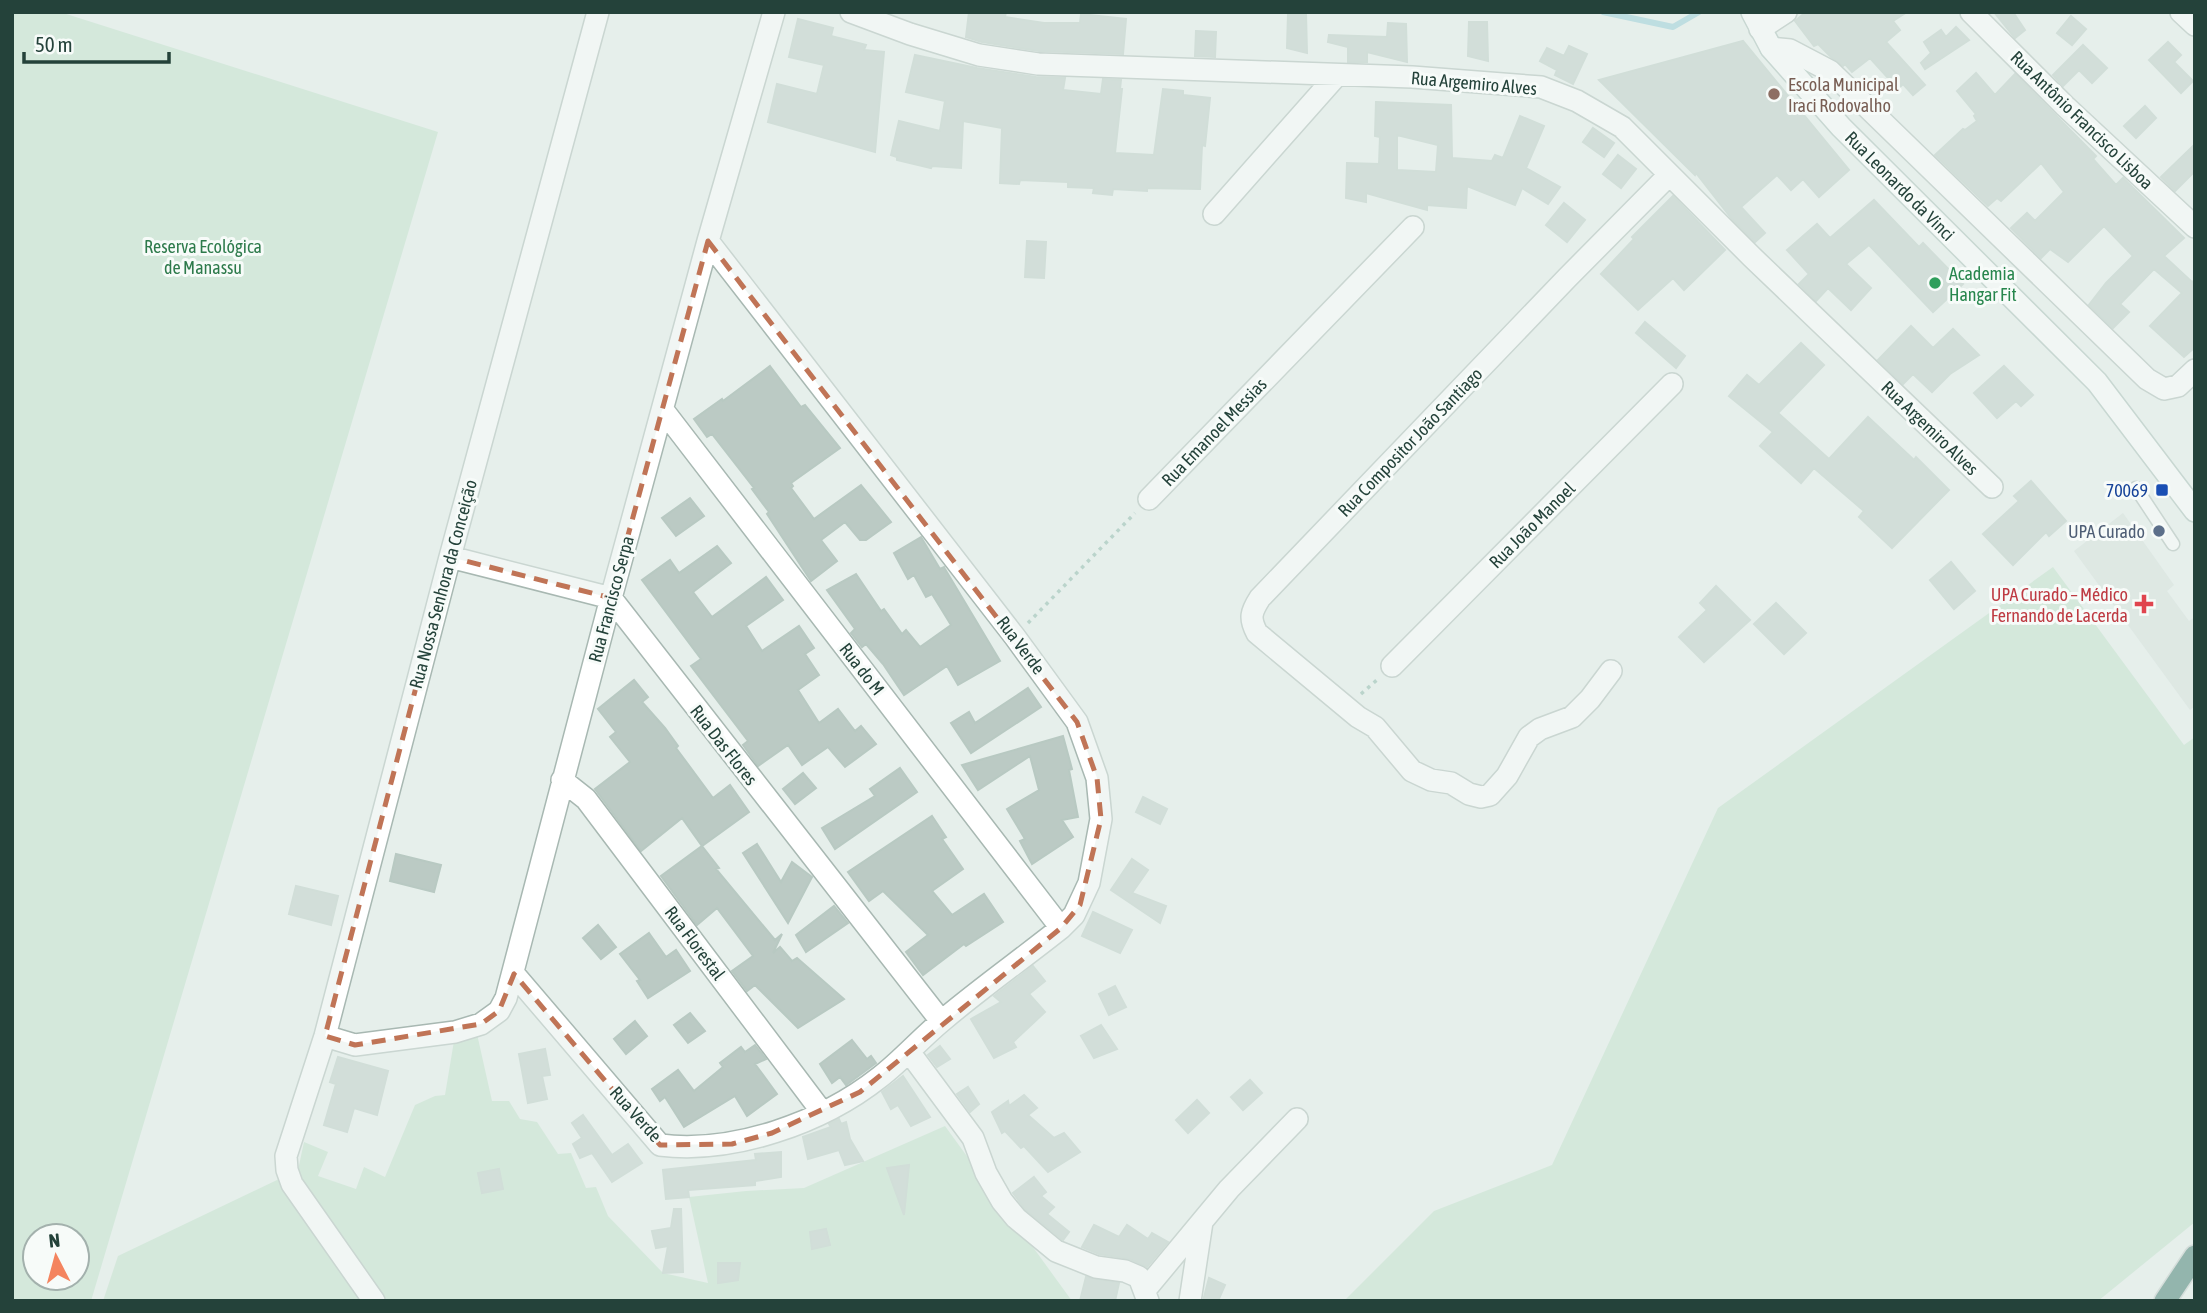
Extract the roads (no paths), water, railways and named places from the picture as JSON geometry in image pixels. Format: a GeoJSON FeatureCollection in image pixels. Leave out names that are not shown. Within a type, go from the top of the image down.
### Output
{"type":"FeatureCollection","features":[{"type":"Feature","properties":{"kind":"highway"},"geometry":{"type":"LineString","coordinates":[[2165,1301],[2195,1256]]}},
{"type":"Feature","properties":{"kind":"highway"},"geometry":{"type":"LineString","coordinates":[[2174,1301],[2195,1283]]}},
{"type":"Feature","properties":{"kind":"street","name":"Rua Nossa Senhora da Conceição"},"geometry":{"type":"LineString","coordinates":[[374,1301],[292,1184],[286,1156],[325,1035],[450,557],[598,12]]}},
{"type":"Feature","properties":{"kind":"street","name":"Rua Francisco Serpa"},"geometry":{"type":"LineString","coordinates":[[325,1035],[355,1045],[454,1032],[481,1024],[499,1012],[506,998],[562,779],[708,241],[774,12]]}},
{"type":"Feature","properties":{"kind":"street","name":"Rua Argemiro Alves"},"geometry":{"type":"LineString","coordinates":[[851,12],[979,55],[1038,64],[1412,77],[1542,88],[1577,101],[1622,127],[1992,487]]}},
{"type":"Feature","properties":{"kind":"street"},"geometry":{"type":"LineString","coordinates":[[1756,21],[1786,12]]}},
{"type":"Feature","properties":{"kind":"street","name":"Rua Antônio Francisco Lisboa"},"geometry":{"type":"LineString","coordinates":[[1971,12],[2065,106],[2195,227]]}},
{"type":"Feature","properties":{"kind":"street"},"geometry":{"type":"LineString","coordinates":[[2181,12],[2195,26]]}},
{"type":"Feature","properties":{"kind":"street","name":"Rua Leonardo da Vinci"},"geometry":{"type":"LineString","coordinates":[[1756,21],[1771,48],[1841,127],[2096,382],[2195,511]]}},
{"type":"Feature","properties":{"kind":"street"},"geometry":{"type":"LineString","coordinates":[[1771,48],[1790,50],[1830,71],[2147,379],[2164,389],[2178,386],[2195,370]]}},
{"type":"Feature","properties":{"kind":"street"},"geometry":{"type":"LineString","coordinates":[[1214,214],[1337,75]]}},
{"type":"Feature","properties":{"kind":"street","name":"Rua Compositor João Santiago"},"geometry":{"type":"LineString","coordinates":[[1611,671],[1590,699],[1572,716],[1540,729],[1529,737],[1507,776],[1490,795],[1480,797],[1451,783],[1431,780],[1412,771],[1374,727],[1346,708],[1257,633],[1251,622],[1251,612],[1557,288],[1670,175]]}},
{"type":"Feature","properties":{"kind":"street","name":"Rua Emanoel Messias"},"geometry":{"type":"LineString","coordinates":[[1149,499],[1413,227]]}},
{"type":"Feature","properties":{"kind":"street","name":"Rua Verde"},"geometry":{"type":"LineString","coordinates":[[514,974],[660,1145],[686,1148],[732,1144],[772,1133],[860,1092],[910,1053],[941,1021],[1062,928],[1074,915],[1089,883],[1101,819],[1097,778],[1077,722],[1015,637],[708,241]]}},
{"type":"Feature","properties":{"kind":"street","name":"Rua João Manoel"},"geometry":{"type":"LineString","coordinates":[[1392,666],[1672,384]]}},
{"type":"Feature","properties":{"kind":"street","name":"Rua do M"},"geometry":{"type":"LineString","coordinates":[[663,410],[1062,928]]}},
{"type":"Feature","properties":{"kind":"street"},"geometry":{"type":"LineString","coordinates":[[450,557],[611,598]]}},
{"type":"Feature","properties":{"kind":"street","name":"Rua Das Flores"},"geometry":{"type":"LineString","coordinates":[[611,598],[941,1021]]}},
{"type":"Feature","properties":{"kind":"street","name":"Rua Florestal"},"geometry":{"type":"LineString","coordinates":[[562,779],[586,799],[822,1112]]}},
{"type":"Feature","properties":{"kind":"street"},"geometry":{"type":"LineString","coordinates":[[910,1053],[973,1138],[1002,1201],[1016,1218],[1056,1251],[1096,1267],[1125,1271],[1139,1277],[1147,1295],[1229,1189],[1297,1119]]}},
{"type":"Feature","properties":{"kind":"street"},"geometry":{"type":"LineString","coordinates":[[1190,1301],[1202,1222]]}},
{"type":"Feature","properties":{"kind":"lane"},"geometry":{"type":"LineString","coordinates":[[2136,488],[2173,544]]}},
{"type":"Feature","properties":{"kind":"waterway"},"geometry":{"type":"LineString","coordinates":[[1603,12],[1673,27],[1699,12]]}},
{"type":"Feature","properties":{"kind":"place","name":"Escola Municipal Iraci Rodovalho"},"geometry":{"type":"Point","coordinates":[1774,94]}},
{"type":"Feature","properties":{"kind":"place","name":"Academia Hangar Fit"},"geometry":{"type":"Point","coordinates":[1935,283]}},
{"type":"Feature","properties":{"kind":"place","name":"70069"},"geometry":{"type":"Point","coordinates":[2162,490]}},
{"type":"Feature","properties":{"kind":"place","name":"UPA Curado"},"geometry":{"type":"Point","coordinates":[2159,531]}},
{"type":"Feature","properties":{"kind":"place","name":"UPA Curado – Médico Fernando de Lacerda"},"geometry":{"type":"Point","coordinates":[2144,604]}},
{"type":"Feature","properties":{"kind":"park label","name":"Reserva Ecológica de Manassu"},"geometry":{"type":"Point","coordinates":[203,256]}}]}
